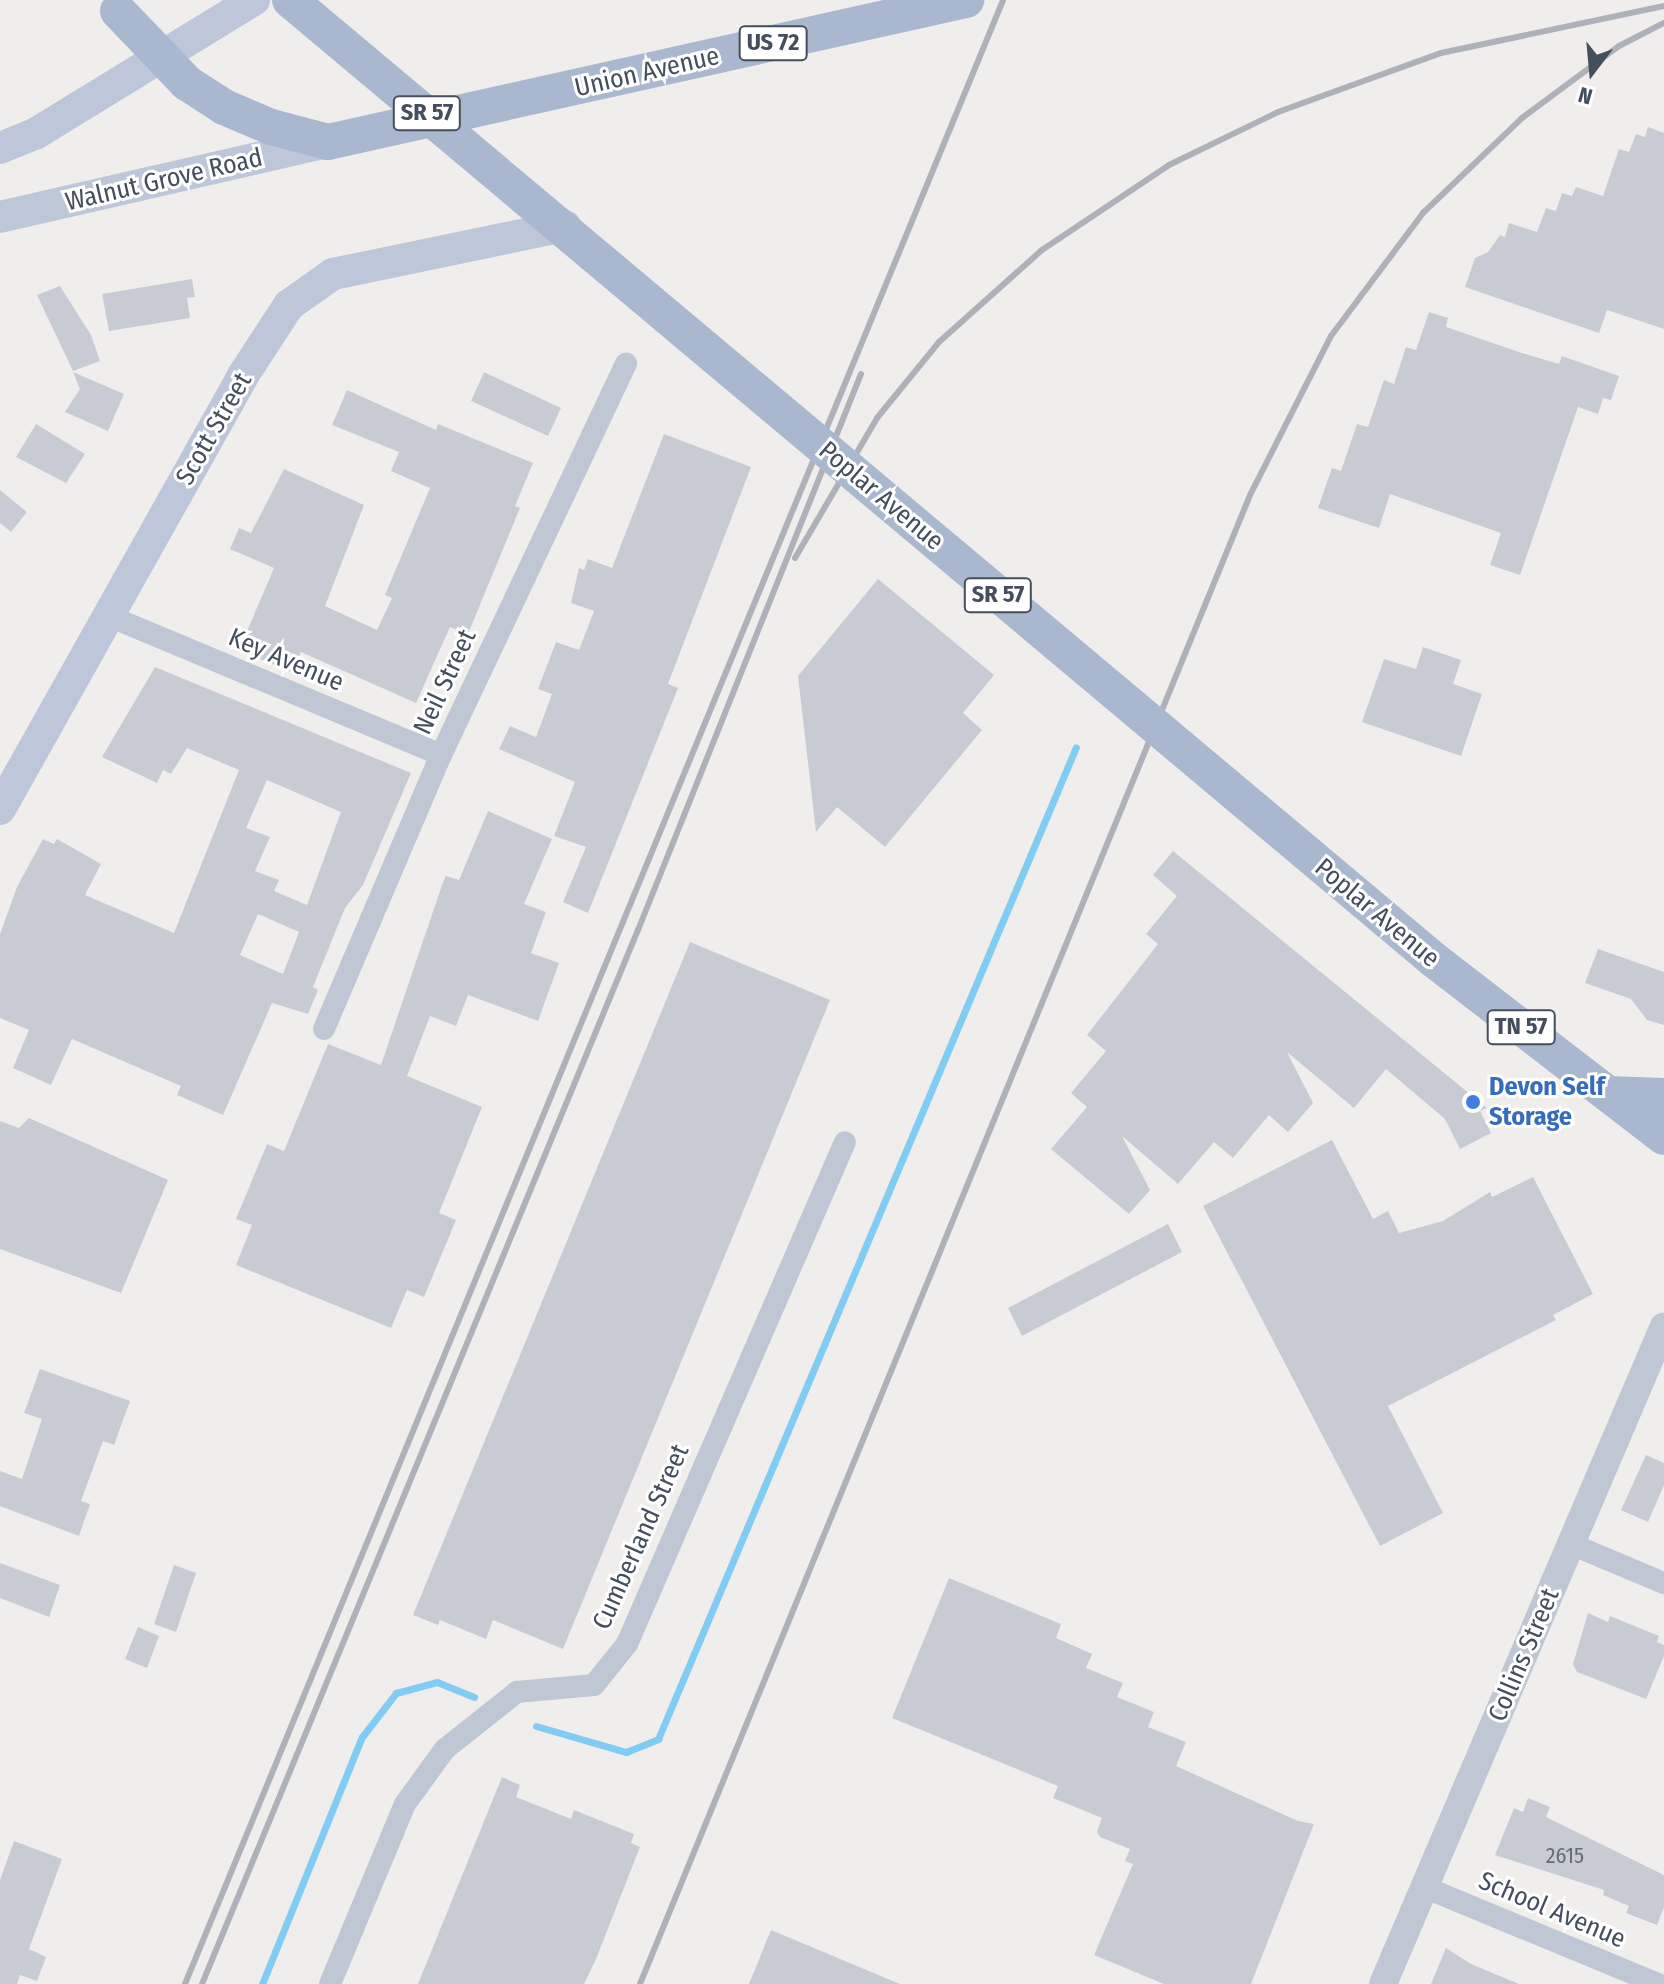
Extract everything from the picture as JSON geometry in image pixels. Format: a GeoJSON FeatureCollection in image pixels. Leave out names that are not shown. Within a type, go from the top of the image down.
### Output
{"type":"FeatureCollection","features":[{"type":"Feature","properties":{"kind":"main road"},"geometry":{"type":"LineString","coordinates":[[0,148],[35,134],[254,0]]}},
{"type":"Feature","properties":{"kind":"main road","name":"Poplar Avenue"},"geometry":{"type":"LineString","coordinates":[[290,0],[565,226],[1434,960],[1664,1137]]}},
{"type":"Feature","properties":{"kind":"main road","name":"Union Avenue"},"geometry":{"type":"LineString","coordinates":[[328,142],[966,0]]}},
{"type":"Feature","properties":{"kind":"main road","name":"US 72"},"geometry":{"type":"LineString","coordinates":[[114,5],[178,75],[224,107],[271,127],[328,142]]}},
{"type":"Feature","properties":{"kind":"main road","name":"Walnut Grove Road"},"geometry":{"type":"LineString","coordinates":[[0,217],[328,142]]}},
{"type":"Feature","properties":{"kind":"main road","name":"Scott Street"},"geometry":{"type":"LineString","coordinates":[[0,809],[242,377],[289,305],[333,274],[565,226]]}},
{"type":"Feature","properties":{"kind":"main road"},"geometry":{"type":"LineString","coordinates":[[1608,1094],[1664,1096]]}},
{"type":"Feature","properties":{"kind":"street","name":"Neil Street"},"geometry":{"type":"LineString","coordinates":[[324,1029],[441,755],[626,363]]}},
{"type":"Feature","properties":{"kind":"street","name":"Key Avenue"},"geometry":{"type":"LineString","coordinates":[[109,616],[441,755]]}},
{"type":"Feature","properties":{"kind":"street","name":"Cumberland Street"},"geometry":{"type":"LineString","coordinates":[[330,1984],[405,1804],[445,1749],[517,1692],[594,1685],[627,1644],[845,1142]]}},
{"type":"Feature","properties":{"kind":"street","name":"Collins Street"},"geometry":{"type":"LineString","coordinates":[[1383,1984],[1664,1326]]}},
{"type":"Feature","properties":{"kind":"street"},"geometry":{"type":"LineString","coordinates":[[1571,1544],[1664,1583]]}},
{"type":"Feature","properties":{"kind":"street","name":"School Avenue"},"geometry":{"type":"LineString","coordinates":[[1424,1887],[1658,1984]]}},
{"type":"Feature","properties":{"kind":"building"},"geometry":{"type":"Polygon","coordinates":[[[1648,127],[1664,133],[1664,329],[1607,310],[1599,333],[1465,287],[1475,258],[1488,252],[1500,235],[1505,237],[1509,223],[1537,232],[1546,208],[1556,211],[1562,193],[1572,196],[1576,187],[1603,196],[1619,149],[1629,152],[1636,134],[1645,137],[1648,127]]]}},
{"type":"Feature","properties":{"kind":"building"},"geometry":{"type":"Polygon","coordinates":[[[192,279],[195,297],[187,298],[190,318],[109,331],[102,294],[192,279]]]}},
{"type":"Feature","properties":{"kind":"building"},"geometry":{"type":"Polygon","coordinates":[[[60,286],[91,335],[100,361],[73,371],[37,295],[60,286]]]}},
{"type":"Feature","properties":{"kind":"building"},"geometry":{"type":"Polygon","coordinates":[[[1429,312],[1448,318],[1446,327],[1522,353],[1559,364],[1562,356],[1619,376],[1611,400],[1603,398],[1598,414],[1578,407],[1520,575],[1490,565],[1501,533],[1390,494],[1379,528],[1318,508],[1332,468],[1341,471],[1357,424],[1368,427],[1384,380],[1394,384],[1406,347],[1416,350],[1429,312]]]}},
{"type":"Feature","properties":{"kind":"building"},"geometry":{"type":"Polygon","coordinates":[[[73,372],[124,394],[108,431],[65,412],[80,389],[73,372]]]}},
{"type":"Feature","properties":{"kind":"building"},"geometry":{"type":"Polygon","coordinates":[[[484,372],[561,408],[548,436],[471,401],[484,372]]]}},
{"type":"Feature","properties":{"kind":"building"},"geometry":{"type":"Polygon","coordinates":[[[347,390],[436,430],[438,424],[533,463],[515,506],[520,508],[470,629],[467,634],[450,627],[416,703],[301,652],[291,672],[239,650],[274,568],[230,549],[239,528],[251,533],[284,469],[364,505],[325,606],[377,630],[392,598],[385,595],[430,488],[391,471],[399,452],[332,425],[347,390]]]}},
{"type":"Feature","properties":{"kind":"building"},"geometry":{"type":"Polygon","coordinates":[[[36,424],[85,454],[66,483],[16,457],[36,424]]]}},
{"type":"Feature","properties":{"kind":"building"},"geometry":{"type":"Polygon","coordinates":[[[664,434],[751,467],[668,684],[678,688],[588,913],[563,902],[586,847],[554,836],[575,782],[499,749],[510,726],[536,737],[552,694],[538,689],[556,642],[579,650],[594,611],[571,603],[579,568],[584,570],[588,559],[612,568],[664,434]]]}},
{"type":"Feature","properties":{"kind":"building"},"geometry":{"type":"Polygon","coordinates":[[[0,490],[27,512],[11,532],[0,523],[0,490]]]}},
{"type":"Feature","properties":{"kind":"building"},"geometry":{"type":"Polygon","coordinates":[[[878,579],[994,675],[963,713],[982,730],[885,847],[837,807],[816,832],[798,676],[878,579]]]}},
{"type":"Feature","properties":{"kind":"building"},"geometry":{"type":"Polygon","coordinates":[[[1423,647],[1461,660],[1453,684],[1482,694],[1461,756],[1362,722],[1384,659],[1416,669],[1423,647]]]}},
{"type":"Feature","properties":{"kind":"building"},"geometry":{"type":"Polygon","coordinates":[[[155,667],[411,773],[363,885],[345,908],[313,987],[318,990],[308,1014],[272,1003],[223,1115],[177,1095],[181,1086],[72,1039],[51,1085],[13,1068],[29,1030],[0,1018],[0,934],[17,887],[43,839],[54,844],[57,839],[101,864],[85,895],[174,933],[239,770],[187,748],[171,774],[163,770],[157,783],[102,757],[155,667]],[[267,780],[246,828],[270,837],[255,871],[279,880],[274,891],[307,905],[341,812],[267,780]],[[258,914],[240,955],[283,974],[299,932],[258,914]]]}},
{"type":"Feature","properties":{"kind":"building"},"geometry":{"type":"Polygon","coordinates":[[[488,811],[552,839],[524,904],[546,912],[531,953],[559,963],[538,1021],[468,995],[456,1026],[430,1016],[407,1076],[482,1107],[439,1213],[456,1220],[424,1297],[407,1290],[391,1328],[236,1265],[252,1225],[236,1219],[267,1144],[284,1151],[328,1044],[381,1065],[442,885],[446,876],[459,880],[488,811]]]}},
{"type":"Feature","properties":{"kind":"building"},"geometry":{"type":"Polygon","coordinates":[[[1173,851],[1487,1108],[1480,1111],[1491,1133],[1460,1149],[1445,1119],[1386,1069],[1354,1108],[1287,1052],[1313,1103],[1288,1132],[1269,1115],[1233,1158],[1214,1142],[1178,1184],[1122,1136],[1150,1190],[1129,1214],[1051,1149],[1087,1107],[1071,1093],[1106,1051],[1087,1035],[1158,944],[1146,934],[1177,896],[1153,875],[1173,851]]]}},
{"type":"Feature","properties":{"kind":"building"},"geometry":{"type":"Polygon","coordinates":[[[690,942],[830,1000],[563,1649],[493,1620],[486,1639],[440,1620],[438,1625],[413,1615],[690,942]]]}},
{"type":"Feature","properties":{"kind":"building"},"geometry":{"type":"Polygon","coordinates":[[[1598,949],[1664,972],[1664,1025],[1647,1020],[1631,999],[1585,983],[1598,949]]]}},
{"type":"Feature","properties":{"kind":"building"},"geometry":{"type":"Polygon","coordinates":[[[29,1118],[168,1180],[121,1293],[0,1249],[0,1121],[19,1128],[29,1118]]]}},
{"type":"Feature","properties":{"kind":"building"},"geometry":{"type":"Polygon","coordinates":[[[1332,1140],[1373,1219],[1388,1211],[1399,1233],[1443,1221],[1490,1192],[1492,1197],[1533,1177],[1593,1294],[1553,1315],[1556,1320],[1388,1406],[1443,1513],[1380,1546],[1203,1206],[1332,1140]]]}},
{"type":"Feature","properties":{"kind":"building"},"geometry":{"type":"Polygon","coordinates":[[[1168,1224],[1182,1252],[1022,1336],[1008,1308],[1168,1224]]]}},
{"type":"Feature","properties":{"kind":"building"},"geometry":{"type":"Polygon","coordinates":[[[40,1369],[130,1401],[114,1445],[103,1441],[81,1501],[90,1504],[79,1536],[0,1506],[0,1471],[22,1479],[42,1419],[24,1413],[40,1369]]]}},
{"type":"Feature","properties":{"kind":"building"},"geometry":{"type":"Polygon","coordinates":[[[1646,1455],[1664,1463],[1664,1485],[1648,1522],[1621,1510],[1646,1455]]]}},
{"type":"Feature","properties":{"kind":"building"},"geometry":{"type":"Polygon","coordinates":[[[0,1563],[60,1585],[49,1617],[0,1598],[0,1563]]]}},
{"type":"Feature","properties":{"kind":"building"},"geometry":{"type":"Polygon","coordinates":[[[174,1565],[196,1573],[176,1632],[154,1624],[174,1565]]]}},
{"type":"Feature","properties":{"kind":"building"},"geometry":{"type":"Polygon","coordinates":[[[949,1578],[1061,1624],[1056,1638],[1092,1654],[1086,1668],[1123,1683],[1117,1697],[1154,1712],[1148,1727],[1186,1742],[1176,1766],[1298,1821],[1314,1824],[1251,1984],[1164,1984],[1094,1955],[1133,1864],[1125,1861],[1130,1849],[1100,1837],[1097,1832],[1102,1818],[1053,1798],[1058,1786],[892,1718],[949,1578]]]}},
{"type":"Feature","properties":{"kind":"building"},"geometry":{"type":"Polygon","coordinates":[[[1588,1613],[1608,1622],[1610,1616],[1659,1636],[1657,1642],[1664,1645],[1664,1656],[1646,1699],[1577,1672],[1573,1664],[1588,1613]]]}},
{"type":"Feature","properties":{"kind":"building"},"geometry":{"type":"Polygon","coordinates":[[[138,1627],[159,1636],[147,1668],[125,1659],[138,1627]]]}},
{"type":"Feature","properties":{"kind":"building"},"geometry":{"type":"Polygon","coordinates":[[[502,1777],[520,1785],[516,1797],[571,1819],[574,1810],[634,1834],[631,1843],[640,1847],[596,1959],[584,1984],[418,1984],[502,1777]]]}},
{"type":"Feature","properties":{"kind":"building"},"geometry":{"type":"Polygon","coordinates":[[[1528,1798],[1550,1807],[1546,1817],[1664,1875],[1664,1907],[1657,1925],[1626,1913],[1629,1906],[1603,1895],[1604,1890],[1495,1855],[1514,1808],[1523,1812],[1528,1798]]]}},
{"type":"Feature","properties":{"kind":"building"},"geometry":{"type":"Polygon","coordinates":[[[14,1841],[62,1859],[29,1949],[46,1957],[37,1981],[20,1975],[17,1984],[0,1984],[0,1880],[14,1841]]]}},
{"type":"Feature","properties":{"kind":"building"},"geometry":{"type":"Polygon","coordinates":[[[771,1930],[900,1984],[749,1984],[771,1930]]]}},
{"type":"Feature","properties":{"kind":"building"},"geometry":{"type":"Polygon","coordinates":[[[1446,1948],[1471,1964],[1519,1984],[1431,1984],[1446,1948]]]}},
{"type":"Feature","properties":{"kind":"waterway"},"geometry":{"type":"LineString","coordinates":[[536,1726],[626,1752],[658,1739],[1076,747]]}},
{"type":"Feature","properties":{"kind":"waterway"},"geometry":{"type":"LineString","coordinates":[[262,1984],[362,1737],[396,1693],[437,1682],[474,1697]]}},
{"type":"Feature","properties":{"kind":"railway"},"geometry":{"type":"LineString","coordinates":[[185,1984],[1003,0]]}},
{"type":"Feature","properties":{"kind":"railway"},"geometry":{"type":"LineString","coordinates":[[795,558],[877,418],[939,342],[1042,250],[1169,165],[1278,112],[1441,53],[1664,6]]}},
{"type":"Feature","properties":{"kind":"railway"},"geometry":{"type":"LineString","coordinates":[[640,1984],[1251,493],[1331,336],[1423,213],[1522,118],[1619,46],[1664,23]]}},
{"type":"Feature","properties":{"kind":"railway"},"geometry":{"type":"LineString","coordinates":[[202,1984],[638,930],[861,374]]}},
{"type":"Feature","properties":{"kind":"place","name":"Devon Self Storage"},"geometry":{"type":"Point","coordinates":[1473,1102]}}]}
